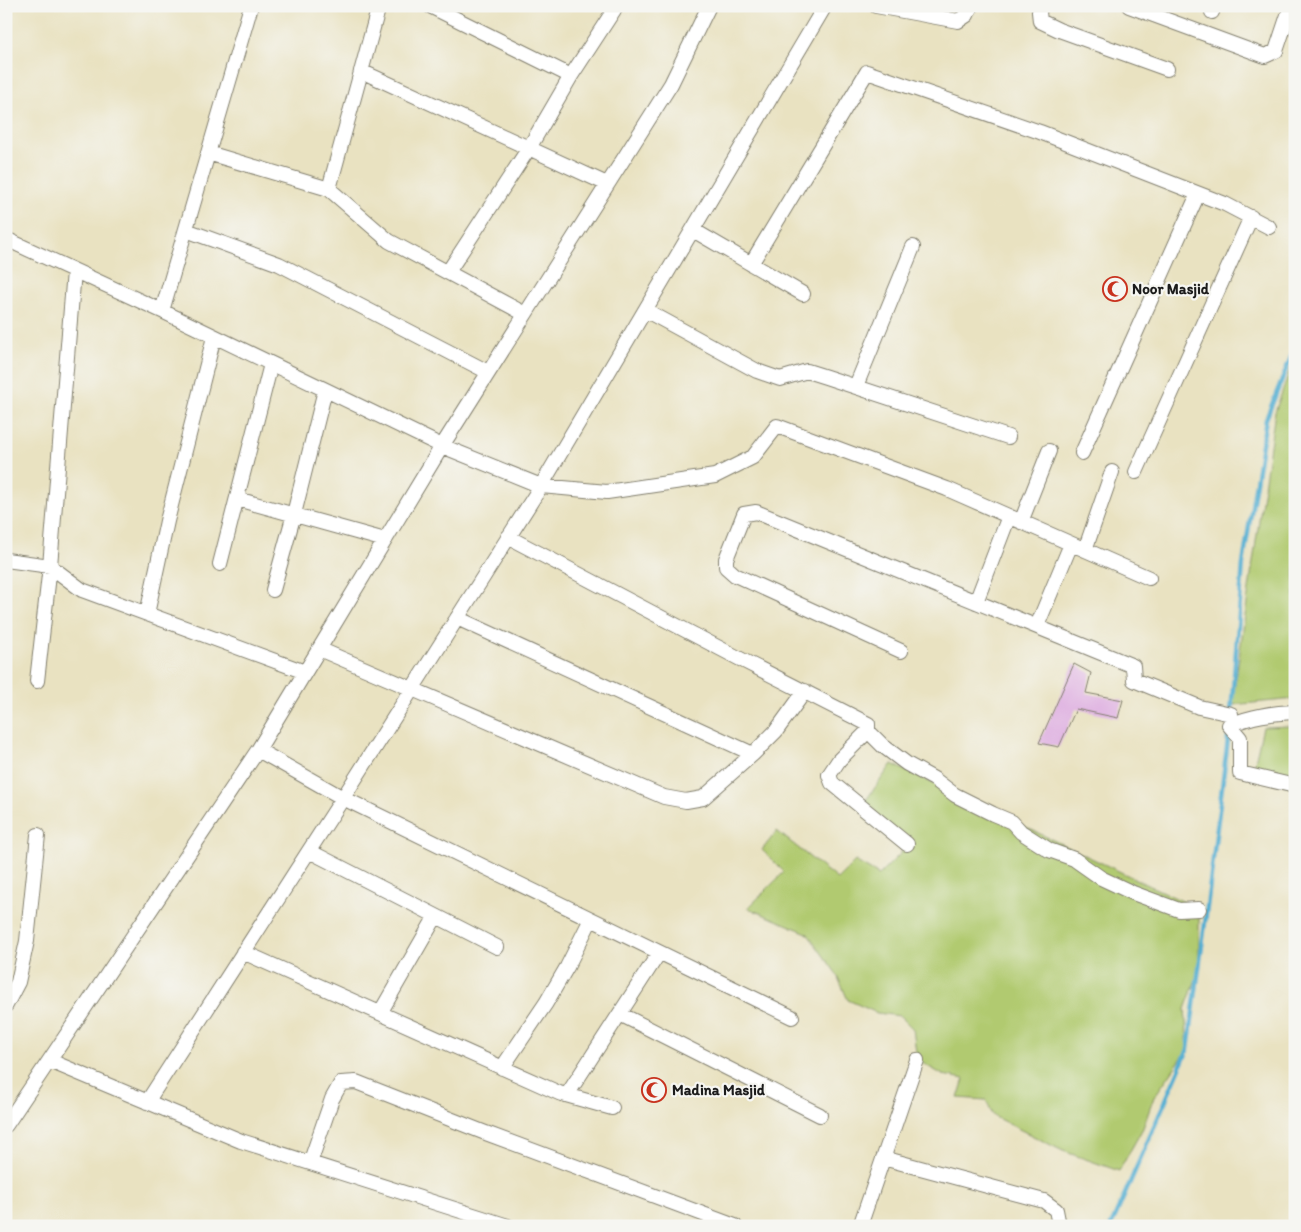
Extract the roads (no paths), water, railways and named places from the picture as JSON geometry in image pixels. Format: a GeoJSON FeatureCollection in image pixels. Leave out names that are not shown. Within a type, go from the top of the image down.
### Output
{"type":"FeatureCollection","features":[{"type":"Feature","properties":{"kind":"street"},"geometry":{"type":"LineString","coordinates":[[162,311],[251,6]]}},
{"type":"Feature","properties":{"kind":"street"},"geometry":{"type":"LineString","coordinates":[[329,189],[380,6]]}},
{"type":"Feature","properties":{"kind":"street"},"geometry":{"type":"LineString","coordinates":[[430,6],[571,76]]}},
{"type":"Feature","properties":{"kind":"street"},"geometry":{"type":"LineString","coordinates":[[6,1124],[258,750],[442,446],[671,84],[709,6]]}},
{"type":"Feature","properties":{"kind":"street"},"geometry":{"type":"LineString","coordinates":[[147,1102],[541,486],[825,6]]}},
{"type":"Feature","properties":{"kind":"street"},"geometry":{"type":"LineString","coordinates":[[876,6],[958,21],[967,15],[971,6]]}},
{"type":"Feature","properties":{"kind":"street"},"geometry":{"type":"LineString","coordinates":[[1041,6],[1039,12],[1040,21],[1059,30],[1167,69]]}},
{"type":"Feature","properties":{"kind":"street"},"geometry":{"type":"LineString","coordinates":[[1129,6],[1265,56],[1276,51],[1291,6]]}},
{"type":"Feature","properties":{"kind":"street"},"geometry":{"type":"LineString","coordinates":[[448,272],[529,148],[571,76],[614,10]]}},
{"type":"Feature","properties":{"kind":"street"},"geometry":{"type":"LineString","coordinates":[[361,71],[607,184]]}},
{"type":"Feature","properties":{"kind":"street"},"geometry":{"type":"LineString","coordinates":[[751,264],[867,72],[1040,132],[1225,204],[1270,227]]}},
{"type":"Feature","properties":{"kind":"street"},"geometry":{"type":"LineString","coordinates":[[208,153],[329,189],[389,241],[525,314]]}},
{"type":"Feature","properties":{"kind":"street"},"geometry":{"type":"LineString","coordinates":[[1082,453],[1198,194]]}},
{"type":"Feature","properties":{"kind":"street"},"geometry":{"type":"LineString","coordinates":[[1136,472],[1251,218]]}},
{"type":"Feature","properties":{"kind":"street"},"geometry":{"type":"LineString","coordinates":[[186,230],[279,264],[488,372]]}},
{"type":"Feature","properties":{"kind":"street"},"geometry":{"type":"LineString","coordinates":[[693,230],[803,294]]}},
{"type":"Feature","properties":{"kind":"street"},"geometry":{"type":"LineString","coordinates":[[6,240],[162,311],[442,446],[541,486],[607,492],[715,476],[753,456],[777,426],[947,489],[1150,578]]}},
{"type":"Feature","properties":{"kind":"street"},"geometry":{"type":"LineString","coordinates":[[856,386],[913,247]]}},
{"type":"Feature","properties":{"kind":"street"},"geometry":{"type":"LineString","coordinates":[[37,681],[50,566],[74,271]]}},
{"type":"Feature","properties":{"kind":"street"},"geometry":{"type":"LineString","coordinates":[[645,310],[757,370],[780,379],[807,372],[856,386],[1008,437]]}},
{"type":"Feature","properties":{"kind":"street"},"geometry":{"type":"LineString","coordinates":[[147,614],[167,521],[214,336]]}},
{"type":"Feature","properties":{"kind":"street"},"geometry":{"type":"LineString","coordinates":[[220,564],[271,364]]}},
{"type":"Feature","properties":{"kind":"street"},"geometry":{"type":"LineString","coordinates":[[273,590],[326,390]]}},
{"type":"Feature","properties":{"kind":"street"},"geometry":{"type":"LineString","coordinates":[[976,602],[1049,451]]}},
{"type":"Feature","properties":{"kind":"street"},"geometry":{"type":"LineString","coordinates":[[1085,550],[1112,472]]}},
{"type":"Feature","properties":{"kind":"street"},"geometry":{"type":"LineString","coordinates":[[237,500],[385,540]]}},
{"type":"Feature","properties":{"kind":"street"},"geometry":{"type":"LineString","coordinates":[[901,651],[735,575],[726,567],[726,559],[744,514],[756,512],[1037,626],[1133,666],[1134,680],[1199,706],[1231,714]]}},
{"type":"Feature","properties":{"kind":"street"},"geometry":{"type":"LineString","coordinates":[[508,538],[868,724],[868,731],[839,760],[829,775],[832,783],[907,844]]}},
{"type":"Feature","properties":{"kind":"street"},"geometry":{"type":"LineString","coordinates":[[1037,626],[1071,544]]}},
{"type":"Feature","properties":{"kind":"street"},"geometry":{"type":"LineString","coordinates":[[6,560],[50,566],[82,590],[305,672]]}},
{"type":"Feature","properties":{"kind":"street"},"geometry":{"type":"LineString","coordinates":[[457,618],[754,754]]}},
{"type":"Feature","properties":{"kind":"street"},"geometry":{"type":"LineString","coordinates":[[319,649],[664,797],[686,801],[703,798],[754,754],[776,731],[805,691]]}},
{"type":"Feature","properties":{"kind":"street"},"geometry":{"type":"LineString","coordinates":[[1295,712],[1269,714],[1229,725],[1240,738],[1240,773],[1295,786]]}},
{"type":"Feature","properties":{"kind":"street"},"geometry":{"type":"LineString","coordinates":[[868,731],[883,746],[907,764],[934,779],[955,795],[1012,822],[1021,832],[1049,850],[1074,859],[1101,878],[1133,893],[1179,910],[1199,910]]}},
{"type":"Feature","properties":{"kind":"street"},"geometry":{"type":"LineString","coordinates":[[258,750],[343,798],[792,1017]]}},
{"type":"Feature","properties":{"kind":"street"},"geometry":{"type":"LineString","coordinates":[[6,1005],[18,982],[27,941],[38,835]]}},
{"type":"Feature","properties":{"kind":"street"},"geometry":{"type":"LineString","coordinates":[[309,851],[497,947]]}},
{"type":"Feature","properties":{"kind":"street"},"geometry":{"type":"LineString","coordinates":[[380,1013],[436,916]]}},
{"type":"Feature","properties":{"kind":"street"},"geometry":{"type":"LineString","coordinates":[[502,1068],[546,1004],[591,919]]}},
{"type":"Feature","properties":{"kind":"street"},"geometry":{"type":"LineString","coordinates":[[243,952],[559,1093],[612,1108]]}},
{"type":"Feature","properties":{"kind":"street"},"geometry":{"type":"LineString","coordinates":[[566,1095],[659,952]]}},
{"type":"Feature","properties":{"kind":"street"},"geometry":{"type":"LineString","coordinates":[[620,1014],[820,1116]]}},
{"type":"Feature","properties":{"kind":"street"},"geometry":{"type":"LineString","coordinates":[[860,1226],[917,1060]]}},
{"type":"Feature","properties":{"kind":"street"},"geometry":{"type":"LineString","coordinates":[[50,1061],[241,1141],[310,1163],[475,1221],[508,1226]]}},
{"type":"Feature","properties":{"kind":"street"},"geometry":{"type":"LineString","coordinates":[[310,1163],[332,1099],[341,1083],[356,1082],[482,1132],[735,1226]]}},
{"type":"Feature","properties":{"kind":"street"},"geometry":{"type":"LineString","coordinates":[[883,1158],[1044,1201],[1056,1210],[1058,1220],[1056,1226]]}},
{"type":"Feature","properties":{"kind":"waterway"},"geometry":{"type":"LineString","coordinates":[[1231,713],[1243,564],[1266,419],[1295,347]]}},
{"type":"Feature","properties":{"kind":"waterway"},"geometry":{"type":"LineString","coordinates":[[1111,1226],[1188,1049],[1229,731]]}},
{"type":"Feature","properties":{"kind":"place","name":"Noor Masjid"},"geometry":{"type":"Point","coordinates":[1115,289]}},
{"type":"Feature","properties":{"kind":"place","name":"Madina Masjid"},"geometry":{"type":"Point","coordinates":[654,1090]}}]}
